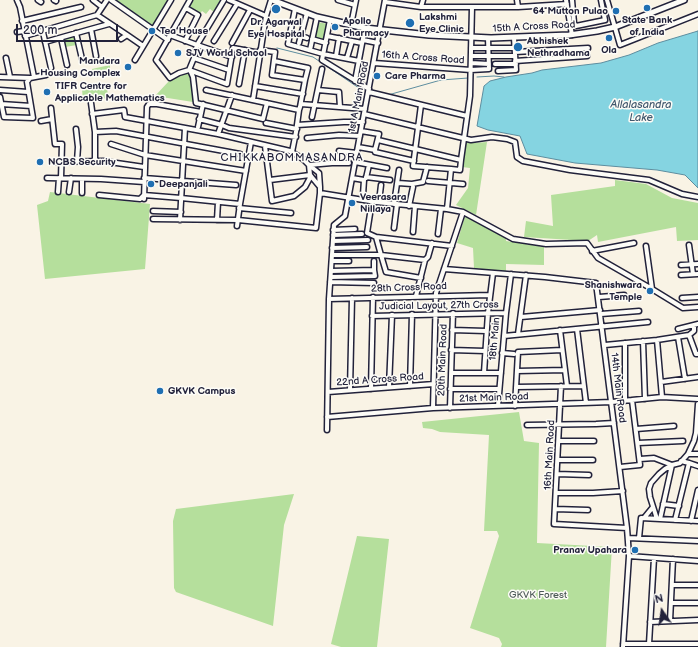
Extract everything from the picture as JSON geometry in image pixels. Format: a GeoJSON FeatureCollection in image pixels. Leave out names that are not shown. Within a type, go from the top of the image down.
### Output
{"type":"FeatureCollection","features":[{"type":"Feature","properties":{"kind":"main road","name":"15th A Cross Road"},"geometry":{"type":"LineString","coordinates":[[272,0],[317,17],[351,26],[471,38],[514,38],[597,31],[615,27],[684,0]]}},
{"type":"Feature","properties":{"kind":"street"},"geometry":{"type":"LineString","coordinates":[[17,0],[20,7],[32,77]]}},
{"type":"Feature","properties":{"kind":"street"},"geometry":{"type":"LineString","coordinates":[[93,0],[102,7]]}},
{"type":"Feature","properties":{"kind":"street"},"geometry":{"type":"LineString","coordinates":[[17,32],[25,34],[43,32],[97,15],[107,0]]}},
{"type":"Feature","properties":{"kind":"street"},"geometry":{"type":"LineString","coordinates":[[111,0],[152,29],[169,37],[232,57]]}},
{"type":"Feature","properties":{"kind":"street"},"geometry":{"type":"LineString","coordinates":[[135,60],[152,29],[171,0]]}},
{"type":"Feature","properties":{"kind":"street"},"geometry":{"type":"LineString","coordinates":[[190,0],[156,60],[170,78],[189,70],[227,84],[233,48],[260,52],[275,52],[272,75],[305,80]]}},
{"type":"Feature","properties":{"kind":"street"},"geometry":{"type":"LineString","coordinates":[[189,70],[197,45],[224,0]]}},
{"type":"Feature","properties":{"kind":"street"},"geometry":{"type":"LineString","coordinates":[[229,0],[266,16]]}},
{"type":"Feature","properties":{"kind":"street"},"geometry":{"type":"LineString","coordinates":[[253,100],[266,16],[272,0]]}},
{"type":"Feature","properties":{"kind":"street"},"geometry":{"type":"LineString","coordinates":[[338,0],[355,5]]}},
{"type":"Feature","properties":{"kind":"street"},"geometry":{"type":"LineString","coordinates":[[351,26],[356,0]]}},
{"type":"Feature","properties":{"kind":"street"},"geometry":{"type":"LineString","coordinates":[[422,0],[422,7]]}},
{"type":"Feature","properties":{"kind":"street"},"geometry":{"type":"LineString","coordinates":[[517,0],[518,8]]}},
{"type":"Feature","properties":{"kind":"street"},"geometry":{"type":"LineString","coordinates":[[538,0],[539,6]]}},
{"type":"Feature","properties":{"kind":"street"},"geometry":{"type":"LineString","coordinates":[[572,0],[575,26],[603,21],[605,19],[601,0]]}},
{"type":"Feature","properties":{"kind":"street"},"geometry":{"type":"LineString","coordinates":[[607,0],[620,45],[698,14]]}},
{"type":"Feature","properties":{"kind":"street"},"geometry":{"type":"LineString","coordinates":[[385,1],[422,7],[472,8],[518,8],[567,2],[572,34]]}},
{"type":"Feature","properties":{"kind":"street","name":"1st A Main Road"},"geometry":{"type":"LineString","coordinates":[[333,230],[334,224],[345,216],[385,1]]}},
{"type":"Feature","properties":{"kind":"street"},"geometry":{"type":"LineString","coordinates":[[214,41],[237,4]]}},
{"type":"Feature","properties":{"kind":"street"},"geometry":{"type":"LineString","coordinates":[[22,21],[81,7]]}},
{"type":"Feature","properties":{"kind":"street"},"geometry":{"type":"LineString","coordinates":[[185,41],[198,15],[186,8]]}},
{"type":"Feature","properties":{"kind":"street"},"geometry":{"type":"LineString","coordinates":[[421,105],[413,166],[460,170],[472,70],[472,8]]}},
{"type":"Feature","properties":{"kind":"street"},"geometry":{"type":"LineString","coordinates":[[295,9],[288,44],[323,54],[359,61]]}},
{"type":"Feature","properties":{"kind":"street"},"geometry":{"type":"LineString","coordinates":[[232,43],[250,10]]}},
{"type":"Feature","properties":{"kind":"street"},"geometry":{"type":"LineString","coordinates":[[299,42],[307,13]]}},
{"type":"Feature","properties":{"kind":"street"},"geometry":{"type":"LineString","coordinates":[[97,15],[143,46]]}},
{"type":"Feature","properties":{"kind":"street"},"geometry":{"type":"LineString","coordinates":[[310,50],[317,17]]}},
{"type":"Feature","properties":{"kind":"street"},"geometry":{"type":"LineString","coordinates":[[330,20],[322,60],[369,91],[467,116]]}},
{"type":"Feature","properties":{"kind":"street"},"geometry":{"type":"LineString","coordinates":[[595,23],[597,31]]}},
{"type":"Feature","properties":{"kind":"street"},"geometry":{"type":"LineString","coordinates":[[45,42],[109,24]]}},
{"type":"Feature","properties":{"kind":"street"},"geometry":{"type":"LineString","coordinates":[[587,24],[589,32]]}},
{"type":"Feature","properties":{"kind":"street"},"geometry":{"type":"LineString","coordinates":[[355,81],[365,28]]}},
{"type":"Feature","properties":{"kind":"street"},"geometry":{"type":"LineString","coordinates":[[91,29],[96,56]]}},
{"type":"Feature","properties":{"kind":"street"},"geometry":{"type":"LineString","coordinates":[[43,32],[51,68]]}},
{"type":"Feature","properties":{"kind":"street"},"geometry":{"type":"LineString","coordinates":[[76,33],[82,59]]}},
{"type":"Feature","properties":{"kind":"street"},"geometry":{"type":"LineString","coordinates":[[121,39],[127,35]]}},
{"type":"Feature","properties":{"kind":"street"},"geometry":{"type":"LineString","coordinates":[[301,36],[307,38]]}},
{"type":"Feature","properties":{"kind":"street"},"geometry":{"type":"LineString","coordinates":[[327,36],[352,41],[378,43]]}},
{"type":"Feature","properties":{"kind":"street"},"geometry":{"type":"LineString","coordinates":[[61,38],[67,65]]}},
{"type":"Feature","properties":{"kind":"street"},"geometry":{"type":"LineString","coordinates":[[336,56],[339,38]]}},
{"type":"Feature","properties":{"kind":"street"},"geometry":{"type":"LineString","coordinates":[[471,63],[489,64],[488,38]]}},
{"type":"Feature","properties":{"kind":"street"},"geometry":{"type":"LineString","coordinates":[[498,71],[516,70],[514,38]]}},
{"type":"Feature","properties":{"kind":"street"},"geometry":{"type":"LineString","coordinates":[[312,39],[326,43]]}},
{"type":"Feature","properties":{"kind":"street"},"geometry":{"type":"LineString","coordinates":[[347,58],[352,41]]}},
{"type":"Feature","properties":{"kind":"street"},"geometry":{"type":"LineString","coordinates":[[471,48],[489,48],[515,56]]}},
{"type":"Feature","properties":{"kind":"street"},"geometry":{"type":"LineString","coordinates":[[495,64],[515,56],[552,50],[588,48]]}},
{"type":"Feature","properties":{"kind":"street"},"geometry":{"type":"LineString","coordinates":[[239,84],[245,50]]}},
{"type":"Feature","properties":{"kind":"street"},"geometry":{"type":"LineString","coordinates":[[552,50],[553,59]]}},
{"type":"Feature","properties":{"kind":"street"},"geometry":{"type":"LineString","coordinates":[[471,56],[515,56],[553,59],[587,56]]}},
{"type":"Feature","properties":{"kind":"street"},"geometry":{"type":"LineString","coordinates":[[6,58],[10,77]]}},
{"type":"Feature","properties":{"kind":"street"},"geometry":{"type":"LineString","coordinates":[[194,58],[229,70]]}},
{"type":"Feature","properties":{"kind":"street"},"geometry":{"type":"LineString","coordinates":[[274,61],[308,68],[301,104],[298,110],[296,137],[292,152]]}},
{"type":"Feature","properties":{"kind":"street","name":"16th A Cross Road"},"geometry":{"type":"LineString","coordinates":[[374,63],[472,70],[489,69],[489,64]]}},
{"type":"Feature","properties":{"kind":"street"},"geometry":{"type":"LineString","coordinates":[[312,117],[322,69]]}},
{"type":"Feature","properties":{"kind":"street"},"geometry":{"type":"LineString","coordinates":[[189,70],[193,77],[196,103],[263,120],[267,103]]}},
{"type":"Feature","properties":{"kind":"street"},"geometry":{"type":"LineString","coordinates":[[0,77],[32,77],[46,75]]}},
{"type":"Feature","properties":{"kind":"street"},"geometry":{"type":"LineString","coordinates":[[0,97],[4,117],[33,118],[27,82],[32,77]]}},
{"type":"Feature","properties":{"kind":"street"},"geometry":{"type":"LineString","coordinates":[[255,86],[303,94]]}},
{"type":"Feature","properties":{"kind":"street"},"geometry":{"type":"LineString","coordinates":[[0,90],[28,92]]}},
{"type":"Feature","properties":{"kind":"street"},"geometry":{"type":"LineString","coordinates":[[206,90],[298,110]]}},
{"type":"Feature","properties":{"kind":"street"},"geometry":{"type":"LineString","coordinates":[[318,90],[339,92],[340,107]]}},
{"type":"Feature","properties":{"kind":"street"},"geometry":{"type":"LineString","coordinates":[[218,134],[232,95]]}},
{"type":"Feature","properties":{"kind":"street"},"geometry":{"type":"LineString","coordinates":[[91,103],[95,132],[95,161]]}},
{"type":"Feature","properties":{"kind":"street"},"geometry":{"type":"LineString","coordinates":[[1,104],[31,106]]}},
{"type":"Feature","properties":{"kind":"street"},"geometry":{"type":"LineString","coordinates":[[144,197],[146,120],[148,104],[201,112]]}},
{"type":"Feature","properties":{"kind":"street"},"geometry":{"type":"LineString","coordinates":[[198,127],[203,104]]}},
{"type":"Feature","properties":{"kind":"street"},"geometry":{"type":"LineString","coordinates":[[301,104],[366,108]]}},
{"type":"Feature","properties":{"kind":"street"},"geometry":{"type":"LineString","coordinates":[[51,108],[55,144],[62,144],[62,162],[58,192]]}},
{"type":"Feature","properties":{"kind":"street"},"geometry":{"type":"LineString","coordinates":[[92,114],[124,110],[125,117],[218,134],[292,152],[319,173],[320,193],[316,228],[238,220],[153,219]]}},
{"type":"Feature","properties":{"kind":"street"},"geometry":{"type":"LineString","coordinates":[[364,114],[471,140],[492,137],[507,139],[515,142],[517,157],[523,161],[570,170],[649,180],[682,194],[698,197]]}},
{"type":"Feature","properties":{"kind":"street"},"geometry":{"type":"LineString","coordinates":[[41,121],[52,119]]}},
{"type":"Feature","properties":{"kind":"street"},"geometry":{"type":"LineString","coordinates":[[200,119],[229,128],[296,137]]}},
{"type":"Feature","properties":{"kind":"street"},"geometry":{"type":"LineString","coordinates":[[266,123],[297,127],[344,122],[363,122]]}},
{"type":"Feature","properties":{"kind":"street"},"geometry":{"type":"LineString","coordinates":[[180,220],[186,128]]}},
{"type":"Feature","properties":{"kind":"street"},"geometry":{"type":"LineString","coordinates":[[76,129],[78,147],[77,161]]}},
{"type":"Feature","properties":{"kind":"street"},"geometry":{"type":"LineString","coordinates":[[95,132],[116,131],[184,145],[240,154]]}},
{"type":"Feature","properties":{"kind":"street"},"geometry":{"type":"LineString","coordinates":[[307,138],[361,133],[379,134],[375,150]]}},
{"type":"Feature","properties":{"kind":"street"},"geometry":{"type":"LineString","coordinates":[[378,140],[461,160]]}},
{"type":"Feature","properties":{"kind":"street"},"geometry":{"type":"LineString","coordinates":[[237,226],[251,142]]}},
{"type":"Feature","properties":{"kind":"street"},"geometry":{"type":"LineString","coordinates":[[111,144],[145,155],[246,171]]}},
{"type":"Feature","properties":{"kind":"street"},"geometry":{"type":"LineString","coordinates":[[265,146],[272,201],[271,211]]}},
{"type":"Feature","properties":{"kind":"street"},"geometry":{"type":"LineString","coordinates":[[358,147],[375,150],[375,152],[414,161]]}},
{"type":"Feature","properties":{"kind":"street"},"geometry":{"type":"LineString","coordinates":[[339,152],[357,153]]}},
{"type":"Feature","properties":{"kind":"street"},"geometry":{"type":"LineString","coordinates":[[56,162],[95,161],[144,167]]}},
{"type":"Feature","properties":{"kind":"street"},"geometry":{"type":"LineString","coordinates":[[355,162],[387,168]]}},
{"type":"Feature","properties":{"kind":"street"},"geometry":{"type":"LineString","coordinates":[[309,165],[348,163]]}},
{"type":"Feature","properties":{"kind":"street"},"geometry":{"type":"LineString","coordinates":[[272,201],[294,196],[306,187],[310,176],[309,165]]}},
{"type":"Feature","properties":{"kind":"street"},"geometry":{"type":"LineString","coordinates":[[363,195],[369,165]]}},
{"type":"Feature","properties":{"kind":"street"},"geometry":{"type":"LineString","coordinates":[[398,183],[412,184],[423,182],[427,167]]}},
{"type":"Feature","properties":{"kind":"street"},"geometry":{"type":"LineString","coordinates":[[447,210],[451,169]]}},
{"type":"Feature","properties":{"kind":"street"},"geometry":{"type":"LineString","coordinates":[[394,228],[399,170]]}},
{"type":"Feature","properties":{"kind":"street"},"geometry":{"type":"LineString","coordinates":[[270,180],[310,176]]}},
{"type":"Feature","properties":{"kind":"street"},"geometry":{"type":"LineString","coordinates":[[310,176],[320,187]]}},
{"type":"Feature","properties":{"kind":"street"},"geometry":{"type":"LineString","coordinates":[[48,178],[182,180],[236,185]]}},
{"type":"Feature","properties":{"kind":"street"},"geometry":{"type":"LineString","coordinates":[[70,192],[71,178]]}},
{"type":"Feature","properties":{"kind":"street"},"geometry":{"type":"LineString","coordinates":[[82,178],[82,193]]}},
{"type":"Feature","properties":{"kind":"street"},"geometry":{"type":"LineString","coordinates":[[352,178],[390,180]]}},
{"type":"Feature","properties":{"kind":"street"},"geometry":{"type":"LineString","coordinates":[[428,181],[463,184]]}},
{"type":"Feature","properties":{"kind":"street"},"geometry":{"type":"LineString","coordinates":[[379,202],[381,185]]}},
{"type":"Feature","properties":{"kind":"street"},"geometry":{"type":"LineString","coordinates":[[409,206],[413,187]]}},
{"type":"Feature","properties":{"kind":"street"},"geometry":{"type":"LineString","coordinates":[[320,193],[463,212],[513,239],[546,244],[587,243],[598,258],[683,308],[698,307]]}},
{"type":"Feature","properties":{"kind":"street"},"geometry":{"type":"LineString","coordinates":[[99,195],[140,199],[144,197],[182,198],[218,202],[291,214]]}},
{"type":"Feature","properties":{"kind":"street"},"geometry":{"type":"LineString","coordinates":[[372,201],[367,233],[376,237],[452,246]]}},
{"type":"Feature","properties":{"kind":"street"},"geometry":{"type":"LineString","coordinates":[[217,220],[218,202]]}},
{"type":"Feature","properties":{"kind":"street"},"geometry":{"type":"LineString","coordinates":[[413,232],[415,206]]}},
{"type":"Feature","properties":{"kind":"street"},"geometry":{"type":"LineString","coordinates":[[438,234],[441,209]]}},
{"type":"Feature","properties":{"kind":"street"},"geometry":{"type":"LineString","coordinates":[[154,211],[181,212]]}},
{"type":"Feature","properties":{"kind":"street"},"geometry":{"type":"LineString","coordinates":[[433,408],[436,296],[463,212]]}},
{"type":"Feature","properties":{"kind":"street"},"geometry":{"type":"LineString","coordinates":[[327,430],[330,282],[333,230],[355,229]]}},
{"type":"Feature","properties":{"kind":"street"},"geometry":{"type":"LineString","coordinates":[[333,235],[362,234]]}},
{"type":"Feature","properties":{"kind":"street"},"geometry":{"type":"LineString","coordinates":[[376,237],[386,272],[421,278]]}},
{"type":"Feature","properties":{"kind":"street"},"geometry":{"type":"LineString","coordinates":[[333,241],[368,240]]}},
{"type":"Feature","properties":{"kind":"street"},"geometry":{"type":"LineString","coordinates":[[416,296],[425,260],[428,257],[432,243]]}},
{"type":"Feature","properties":{"kind":"street"},"geometry":{"type":"LineString","coordinates":[[592,251],[634,243]]}},
{"type":"Feature","properties":{"kind":"street"},"geometry":{"type":"LineString","coordinates":[[689,245],[693,274]]}},
{"type":"Feature","properties":{"kind":"street"},"geometry":{"type":"LineString","coordinates":[[646,246],[652,289]]}},
{"type":"Feature","properties":{"kind":"street"},"geometry":{"type":"LineString","coordinates":[[332,248],[367,247]]}},
{"type":"Feature","properties":{"kind":"street"},"geometry":{"type":"LineString","coordinates":[[332,255],[381,255],[425,260]]}},
{"type":"Feature","properties":{"kind":"street"},"geometry":{"type":"LineString","coordinates":[[332,261],[349,261]]}},
{"type":"Feature","properties":{"kind":"street"},"geometry":{"type":"LineString","coordinates":[[331,277],[375,276],[374,261]]}},
{"type":"Feature","properties":{"kind":"street"},"geometry":{"type":"LineString","coordinates":[[681,265],[698,264]]}},
{"type":"Feature","properties":{"kind":"street","name":"14th Main Road"},"geometry":{"type":"LineString","coordinates":[[444,269],[596,283],[599,297],[628,538],[629,556],[623,646]]}},
{"type":"Feature","properties":{"kind":"street"},"geometry":{"type":"LineString","coordinates":[[331,271],[374,270]]}},
{"type":"Feature","properties":{"kind":"street"},"geometry":{"type":"LineString","coordinates":[[484,373],[486,331],[493,273]]}},
{"type":"Feature","properties":{"kind":"street","name":"18th Main"},"geometry":{"type":"LineString","coordinates":[[498,406],[502,353],[511,274]]}},
{"type":"Feature","properties":{"kind":"street"},"geometry":{"type":"LineString","coordinates":[[681,275],[698,274]]}},
{"type":"Feature","properties":{"kind":"street"},"geometry":{"type":"LineString","coordinates":[[518,334],[526,276]]}},
{"type":"Feature","properties":{"kind":"street"},"geometry":{"type":"LineString","coordinates":[[330,282],[374,283]]}},
{"type":"Feature","properties":{"kind":"street","name":"28th Cross Road"},"geometry":{"type":"LineString","coordinates":[[330,299],[490,295]]}},
{"type":"Feature","properties":{"kind":"street"},"geometry":{"type":"LineString","coordinates":[[599,297],[624,295]]}},
{"type":"Feature","properties":{"kind":"street"},"geometry":{"type":"LineString","coordinates":[[371,389],[373,297]]}},
{"type":"Feature","properties":{"kind":"street"},"geometry":{"type":"LineString","coordinates":[[682,298],[698,297]]}},
{"type":"Feature","properties":{"kind":"street"},"geometry":{"type":"LineString","coordinates":[[350,390],[352,298]]}},
{"type":"Feature","properties":{"kind":"street"},"geometry":{"type":"LineString","coordinates":[[521,317],[639,311]]}},
{"type":"Feature","properties":{"kind":"street","name":"Judicial Layout, 27th Cross"},"geometry":{"type":"LineString","coordinates":[[372,316],[435,313],[506,313]]}},
{"type":"Feature","properties":{"kind":"street","name":"20th Main Road"},"geometry":{"type":"LineString","coordinates":[[450,408],[453,313]]}},
{"type":"Feature","properties":{"kind":"street"},"geometry":{"type":"LineString","coordinates":[[410,386],[412,314]]}},
{"type":"Feature","properties":{"kind":"street"},"geometry":{"type":"LineString","coordinates":[[389,388],[392,315]]}},
{"type":"Feature","properties":{"kind":"street"},"geometry":{"type":"LineString","coordinates":[[504,336],[648,322]]}},
{"type":"Feature","properties":{"kind":"street"},"geometry":{"type":"LineString","coordinates":[[678,329],[696,325]]}},
{"type":"Feature","properties":{"kind":"street"},"geometry":{"type":"LineString","coordinates":[[604,345],[657,340],[689,335],[694,331],[696,325]]}},
{"type":"Feature","properties":{"kind":"street"},"geometry":{"type":"LineString","coordinates":[[577,329],[586,403]]}},
{"type":"Feature","properties":{"kind":"street"},"geometry":{"type":"LineString","coordinates":[[452,330],[486,331]]}},
{"type":"Feature","properties":{"kind":"street"},"geometry":{"type":"LineString","coordinates":[[560,330],[567,386]]}},
{"type":"Feature","properties":{"kind":"street"},"geometry":{"type":"LineString","coordinates":[[689,335],[696,354],[698,354]]}},
{"type":"Feature","properties":{"kind":"street"},"geometry":{"type":"LineString","coordinates":[[678,337],[685,379]]}},
{"type":"Feature","properties":{"kind":"street"},"geometry":{"type":"LineString","coordinates":[[657,340],[662,397]]}},
{"type":"Feature","properties":{"kind":"street"},"geometry":{"type":"LineString","coordinates":[[643,341],[645,399]]}},
{"type":"Feature","properties":{"kind":"street"},"geometry":{"type":"LineString","coordinates":[[625,343],[625,401]]}},
{"type":"Feature","properties":{"kind":"street"},"geometry":{"type":"LineString","coordinates":[[452,350],[485,351]]}},
{"type":"Feature","properties":{"kind":"street"},"geometry":{"type":"LineString","coordinates":[[502,353],[562,350]]}},
{"type":"Feature","properties":{"kind":"street"},"geometry":{"type":"LineString","coordinates":[[515,406],[517,371],[516,353]]}},
{"type":"Feature","properties":{"kind":"street"},"geometry":{"type":"LineString","coordinates":[[517,371],[565,370]]}},
{"type":"Feature","properties":{"kind":"street"},"geometry":{"type":"LineString","coordinates":[[451,373],[501,373]]}},
{"type":"Feature","properties":{"kind":"street"},"geometry":{"type":"LineString","coordinates":[[661,382],[698,378]]}},
{"type":"Feature","properties":{"kind":"street","name":"22nd A Cross Road"},"geometry":{"type":"LineString","coordinates":[[328,392],[434,384]]}},
{"type":"Feature","properties":{"kind":"street","name":"16th Main Road"},"geometry":{"type":"LineString","coordinates":[[561,386],[554,524],[627,528]]}},
{"type":"Feature","properties":{"kind":"street"},"geometry":{"type":"LineString","coordinates":[[516,387],[584,386]]}},
{"type":"Feature","properties":{"kind":"street"},"geometry":{"type":"LineString","coordinates":[[450,389],[499,389]]}},
{"type":"Feature","properties":{"kind":"street","name":"21st Main Road"},"geometry":{"type":"LineString","coordinates":[[327,417],[433,408],[612,402],[662,397],[698,399]]}},
{"type":"Feature","properties":{"kind":"street"},"geometry":{"type":"LineString","coordinates":[[620,467],[640,465],[632,400]]}},
{"type":"Feature","properties":{"kind":"street"},"geometry":{"type":"LineString","coordinates":[[658,519],[650,497],[649,489],[651,483],[665,469],[680,463],[688,454],[696,433],[698,404]]}},
{"type":"Feature","properties":{"kind":"street"},"geometry":{"type":"LineString","coordinates":[[527,425],[614,423]]}},
{"type":"Feature","properties":{"kind":"street"},"geometry":{"type":"LineString","coordinates":[[636,429],[674,426]]}},
{"type":"Feature","properties":{"kind":"street"},"geometry":{"type":"LineString","coordinates":[[559,441],[594,441]]}},
{"type":"Feature","properties":{"kind":"street"},"geometry":{"type":"LineString","coordinates":[[638,443],[683,441]]}},
{"type":"Feature","properties":{"kind":"street"},"geometry":{"type":"LineString","coordinates":[[688,454],[698,454]]}},
{"type":"Feature","properties":{"kind":"street"},"geometry":{"type":"LineString","coordinates":[[640,459],[654,458],[672,465]]}},
{"type":"Feature","properties":{"kind":"street"},"geometry":{"type":"LineString","coordinates":[[558,460],[593,460]]}},
{"type":"Feature","properties":{"kind":"street"},"geometry":{"type":"LineString","coordinates":[[682,461],[698,466]]}},
{"type":"Feature","properties":{"kind":"street"},"geometry":{"type":"LineString","coordinates":[[675,520],[689,463]]}},
{"type":"Feature","properties":{"kind":"street"},"geometry":{"type":"LineString","coordinates":[[658,519],[672,465]]}},
{"type":"Feature","properties":{"kind":"street"},"geometry":{"type":"LineString","coordinates":[[557,474],[589,475]]}},
{"type":"Feature","properties":{"kind":"street"},"geometry":{"type":"LineString","coordinates":[[691,520],[698,490]]}},
{"type":"Feature","properties":{"kind":"street"},"geometry":{"type":"LineString","coordinates":[[556,493],[623,491]]}},
{"type":"Feature","properties":{"kind":"street"},"geometry":{"type":"LineString","coordinates":[[663,504],[679,506]]}},
{"type":"Feature","properties":{"kind":"street"},"geometry":{"type":"LineString","coordinates":[[639,538],[641,518],[644,518],[653,507]]}},
{"type":"Feature","properties":{"kind":"street"},"geometry":{"type":"LineString","coordinates":[[555,509],[588,510]]}},
{"type":"Feature","properties":{"kind":"street"},"geometry":{"type":"LineString","coordinates":[[644,518],[698,521]]}},
{"type":"Feature","properties":{"kind":"street"},"geometry":{"type":"LineString","coordinates":[[628,538],[698,541]]}},
{"type":"Feature","properties":{"kind":"street"},"geometry":{"type":"LineString","coordinates":[[629,556],[698,562]]}},
{"type":"Feature","properties":{"kind":"street"},"geometry":{"type":"LineString","coordinates":[[649,644],[654,558]]}},
{"type":"Feature","properties":{"kind":"street"},"geometry":{"type":"LineString","coordinates":[[670,621],[673,559]]}},
{"type":"Feature","properties":{"kind":"street"},"geometry":{"type":"LineString","coordinates":[[672,585],[698,585]]}},
{"type":"Feature","properties":{"kind":"street"},"geometry":{"type":"LineString","coordinates":[[671,603],[698,603]]}},
{"type":"Feature","properties":{"kind":"street"},"geometry":{"type":"LineString","coordinates":[[650,622],[698,620]]}},
{"type":"Feature","properties":{"kind":"street"},"geometry":{"type":"LineString","coordinates":[[623,646],[649,644],[698,644]]}},
{"type":"Feature","properties":{"kind":"green space"},"geometry":{"type":"Polygon","coordinates":[[[116,0],[168,0],[153,26],[116,0]]]}},
{"type":"Feature","properties":{"kind":"green space"},"geometry":{"type":"Polygon","coordinates":[[[192,0],[224,0],[215,13],[210,9],[206,14],[202,11],[200,14],[188,7],[192,0]]]}},
{"type":"Feature","properties":{"kind":"green space"},"geometry":{"type":"Polygon","coordinates":[[[317,22],[328,24],[325,41],[313,38],[317,22]]]}},
{"type":"Feature","properties":{"kind":"green space"},"geometry":{"type":"Polygon","coordinates":[[[75,35],[77,45],[65,47],[63,38],[75,35]]]}},
{"type":"Feature","properties":{"kind":"green space"},"geometry":{"type":"Polygon","coordinates":[[[110,65],[110,69],[93,72],[92,69],[110,65]]]}},
{"type":"Feature","properties":{"kind":"green space"},"geometry":{"type":"Polygon","coordinates":[[[189,72],[192,78],[193,102],[155,96],[169,81],[189,72]]]}},
{"type":"Feature","properties":{"kind":"green space"},"geometry":{"type":"Polygon","coordinates":[[[107,86],[108,98],[83,101],[82,89],[107,86]]]}},
{"type":"Feature","properties":{"kind":"green space"},"geometry":{"type":"Polygon","coordinates":[[[465,142],[487,142],[476,215],[456,205],[468,188],[470,168],[462,167],[465,142]]]}},
{"type":"Feature","properties":{"kind":"green space"},"geometry":{"type":"Polygon","coordinates":[[[615,180],[646,184],[672,198],[698,203],[698,240],[677,241],[676,227],[598,242],[597,235],[588,241],[524,237],[526,221],[553,226],[551,195],[615,186],[615,180]]]}},
{"type":"Feature","properties":{"kind":"green space"},"geometry":{"type":"Polygon","coordinates":[[[50,192],[150,204],[145,269],[45,279],[37,205],[48,201],[50,192]]]}},
{"type":"Feature","properties":{"kind":"green space"},"geometry":{"type":"Polygon","coordinates":[[[465,216],[506,238],[506,241],[544,247],[544,265],[506,264],[506,272],[474,268],[473,248],[457,243],[465,216]]]}},
{"type":"Feature","properties":{"kind":"green space","name":"GKVK Forest"},"geometry":{"type":"Polygon","coordinates":[[[519,412],[524,441],[539,443],[537,543],[612,547],[606,647],[501,647],[502,644],[499,638],[470,628],[499,536],[497,531],[484,531],[489,435],[440,432],[423,428],[422,422],[519,412]]]}},
{"type":"Feature","properties":{"kind":"green space"},"geometry":{"type":"Polygon","coordinates":[[[294,494],[284,525],[273,626],[176,592],[174,588],[173,521],[176,509],[294,494]]]}},
{"type":"Feature","properties":{"kind":"green space"},"geometry":{"type":"Polygon","coordinates":[[[357,536],[389,539],[377,647],[341,647],[331,644],[357,536]]]}},
{"type":"Feature","properties":{"kind":"water","name":"Allalasandra Lake"},"geometry":{"type":"Polygon","coordinates":[[[698,31],[698,188],[685,175],[657,170],[575,163],[527,154],[520,136],[488,130],[477,126],[484,86],[490,81],[542,70],[601,63],[698,31]]]}},
{"type":"Feature","properties":{"kind":"waterway"},"geometry":{"type":"LineString","coordinates":[[277,48],[313,57],[359,88],[365,90]]}},
{"type":"Feature","properties":{"kind":"waterway"},"geometry":{"type":"LineString","coordinates":[[477,77],[504,77]]}},
{"type":"Feature","properties":{"kind":"waterway"},"geometry":{"type":"LineString","coordinates":[[388,95],[441,80],[468,78]]}},
{"type":"Feature","properties":{"kind":"place","name":"State Bank of India"},"geometry":{"type":"Point","coordinates":[647,8]}},
{"type":"Feature","properties":{"kind":"place","name":"Dr. Agarwal Eye Hospital"},"geometry":{"type":"Point","coordinates":[276,9]}},
{"type":"Feature","properties":{"kind":"place","name":"64 Mutton Pulao"},"geometry":{"type":"Point","coordinates":[616,11]}},
{"type":"Feature","properties":{"kind":"place","name":"Lakshmi Eye Clinic"},"geometry":{"type":"Point","coordinates":[410,23]}},
{"type":"Feature","properties":{"kind":"place","name":"Apollo Pharmacy"},"geometry":{"type":"Point","coordinates":[335,27]}},
{"type":"Feature","properties":{"kind":"place","name":"Tea House"},"geometry":{"type":"Point","coordinates":[152,31]}},
{"type":"Feature","properties":{"kind":"place","name":"Ola"},"geometry":{"type":"Point","coordinates":[609,38]}},
{"type":"Feature","properties":{"kind":"place","name":"Abhishek Nethradhama"},"geometry":{"type":"Point","coordinates":[518,47]}},
{"type":"Feature","properties":{"kind":"place","name":"SJV World School"},"geometry":{"type":"Point","coordinates":[178,53]}},
{"type":"Feature","properties":{"kind":"place","name":"Mandara Housing Complex"},"geometry":{"type":"Point","coordinates":[128,67]}},
{"type":"Feature","properties":{"kind":"place","name":"Care Pharma"},"geometry":{"type":"Point","coordinates":[377,76]}},
{"type":"Feature","properties":{"kind":"place","name":"TIFR Centre for Applicable Mathematics"},"geometry":{"type":"Point","coordinates":[47,92]}},
{"type":"Feature","properties":{"kind":"place","name":"NCBS Security"},"geometry":{"type":"Point","coordinates":[40,162]}},
{"type":"Feature","properties":{"kind":"place","name":"Deepanjali"},"geometry":{"type":"Point","coordinates":[151,184]}},
{"type":"Feature","properties":{"kind":"place","name":"Veerasara Nillaya"},"geometry":{"type":"Point","coordinates":[352,203]}},
{"type":"Feature","properties":{"kind":"place","name":"Shanishwara Temple"},"geometry":{"type":"Point","coordinates":[650,291]}},
{"type":"Feature","properties":{"kind":"place","name":"GKVK Campus"},"geometry":{"type":"Point","coordinates":[160,391]}},
{"type":"Feature","properties":{"kind":"place","name":"Pranav Upahara"},"geometry":{"type":"Point","coordinates":[635,550]}},
{"type":"Feature","properties":{"kind":"district","name":"CHIKKABOMMASANDRA"},"geometry":{"type":"Point","coordinates":[292,158]}}]}
